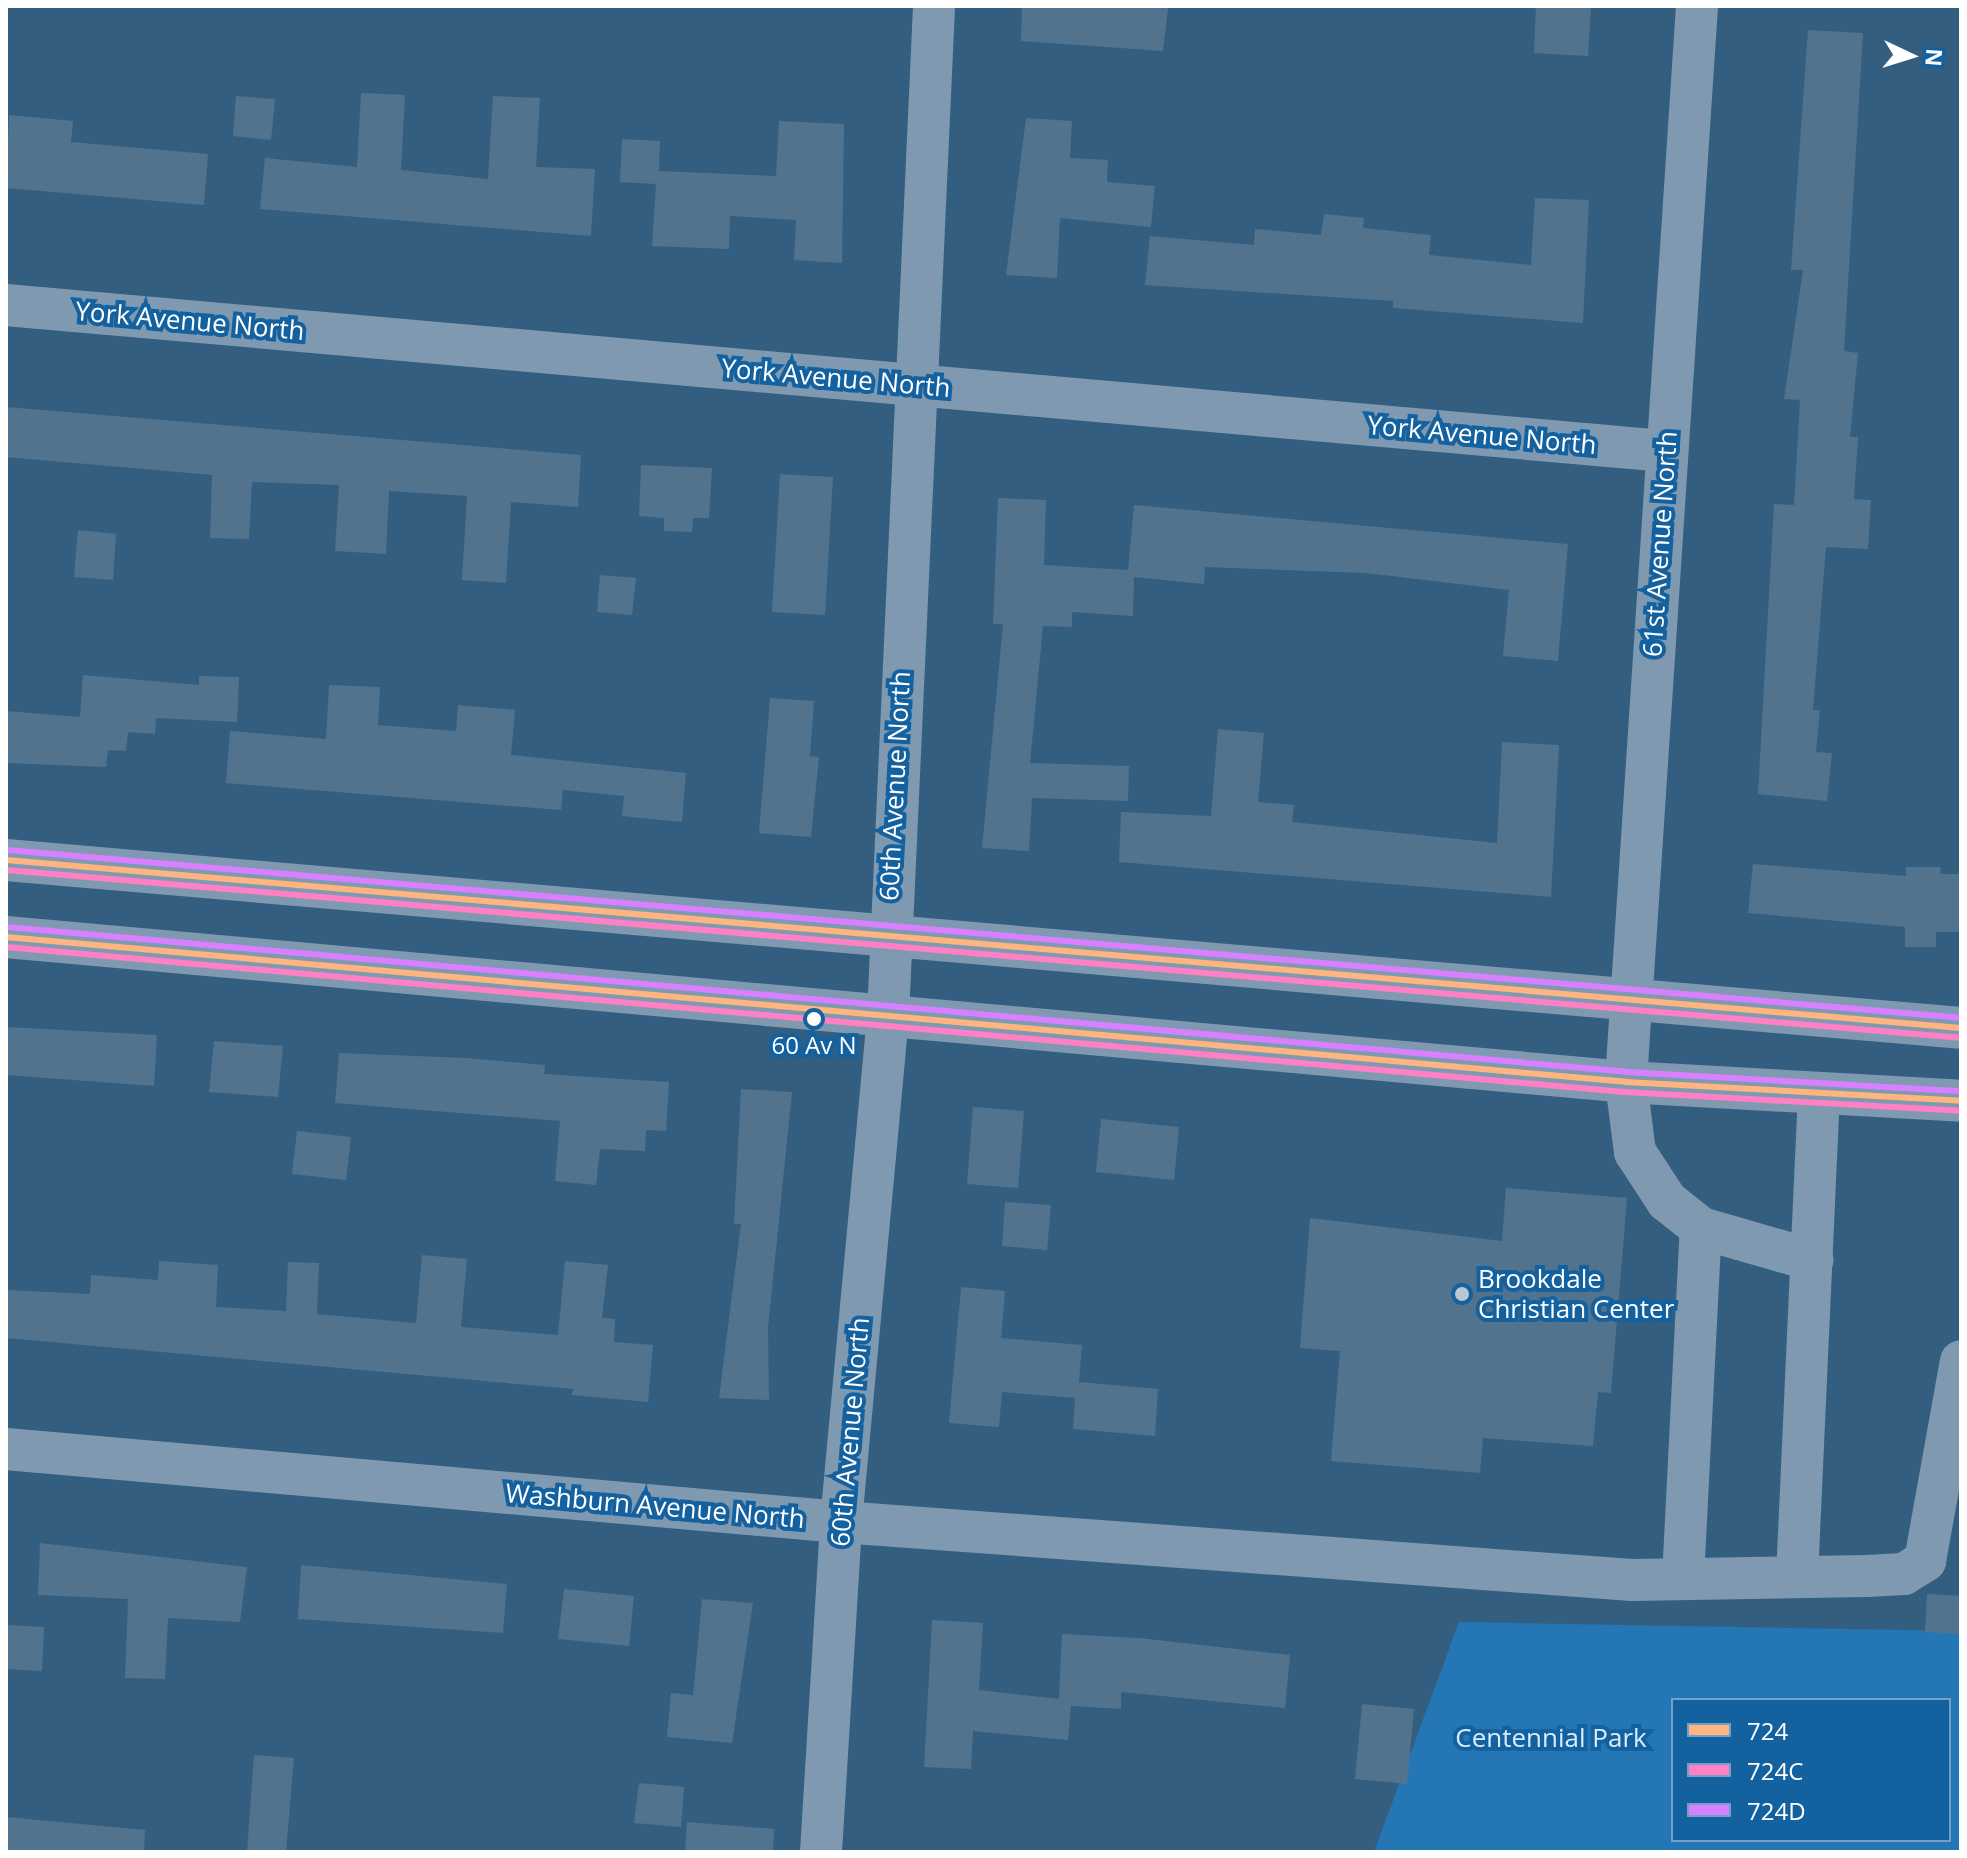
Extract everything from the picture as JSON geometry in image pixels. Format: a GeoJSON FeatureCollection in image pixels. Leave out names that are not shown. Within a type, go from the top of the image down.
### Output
{"type":"FeatureCollection","features":[{"type":"Feature","properties":{"kind":"street","name":"60th Avenue North"},"geometry":{"type":"LineString","coordinates":[[821,1852],[841,1522],[888,1016],[888,938],[934,6]]}},
{"type":"Feature","properties":{"kind":"street","name":"61st Avenue North"},"geometry":{"type":"LineString","coordinates":[[1697,6],[1626,1082],[1635,1152],[1667,1201],[1701,1228]]}},
{"type":"Feature","properties":{"kind":"street","name":"York Avenue North"},"geometry":{"type":"LineString","coordinates":[[6,305],[1666,451]]}},
{"type":"Feature","properties":{"kind":"street"},"geometry":{"type":"LineString","coordinates":[[6,860],[1632,1003],[1961,1028]]}},
{"type":"Feature","properties":{"kind":"street"},"geometry":{"type":"LineString","coordinates":[[6,937],[1626,1082],[1819,1097],[1961,1101]]}},
{"type":"Feature","properties":{"kind":"street"},"geometry":{"type":"LineString","coordinates":[[1797,1577],[1819,1097]]}},
{"type":"Feature","properties":{"kind":"street"},"geometry":{"type":"LineString","coordinates":[[1683,1579],[1701,1228],[1812,1260]]}},
{"type":"Feature","properties":{"kind":"street","name":"Washburn Avenue North"},"geometry":{"type":"LineString","coordinates":[[6,1449],[841,1522],[1305,1556],[1683,1579],[1904,1574],[1925,1561],[1961,1361]]}},
{"type":"Feature","properties":{"kind":"green space","name":"Centennial Park"},"geometry":{"type":"Polygon","coordinates":[[[1459,1622],[1961,1631],[1961,1852],[1374,1852],[1459,1622]]]}},
{"type":"Feature","properties":{"kind":"building"},"geometry":{"type":"Polygon","coordinates":[[[1022,6],[1168,8],[1163,51],[1021,41],[1022,6]]]}},
{"type":"Feature","properties":{"kind":"building"},"geometry":{"type":"Polygon","coordinates":[[[1536,6],[1591,6],[1588,56],[1534,53],[1536,6]]]}},
{"type":"Feature","properties":{"kind":"building"},"geometry":{"type":"Polygon","coordinates":[[[1808,30],[1863,33],[1844,351],[1858,353],[1850,437],[1858,437],[1854,499],[1871,500],[1868,549],[1826,547],[1813,710],[1820,710],[1816,752],[1832,753],[1827,801],[1758,794],[1774,504],[1794,505],[1800,400],[1784,399],[1803,270],[1791,270],[1808,30]]]}},
{"type":"Feature","properties":{"kind":"building"},"geometry":{"type":"Polygon","coordinates":[[[361,93],[405,95],[401,170],[488,179],[493,96],[540,98],[536,167],[595,169],[591,236],[260,209],[265,158],[357,167],[361,93]]]}},
{"type":"Feature","properties":{"kind":"building"},"geometry":{"type":"Polygon","coordinates":[[[236,96],[275,99],[271,140],[233,136],[236,96]]]}},
{"type":"Feature","properties":{"kind":"building"},"geometry":{"type":"Polygon","coordinates":[[[9,115],[73,121],[71,142],[208,154],[204,205],[6,188],[9,115]]]}},
{"type":"Feature","properties":{"kind":"building"},"geometry":{"type":"Polygon","coordinates":[[[1026,118],[1072,121],[1070,158],[1108,160],[1107,182],[1155,186],[1151,227],[1060,218],[1057,278],[1006,275],[1026,118]]]}},
{"type":"Feature","properties":{"kind":"building"},"geometry":{"type":"Polygon","coordinates":[[[779,121],[844,124],[842,263],[794,260],[796,220],[730,216],[729,249],[652,246],[656,184],[620,182],[622,139],[660,141],[659,171],[776,176],[779,121]]]}},
{"type":"Feature","properties":{"kind":"building"},"geometry":{"type":"Polygon","coordinates":[[[1535,198],[1589,200],[1583,323],[1393,308],[1393,301],[1145,285],[1150,236],[1254,245],[1255,229],[1321,235],[1324,214],[1364,218],[1363,228],[1431,235],[1429,255],[1531,265],[1535,198]]]}},
{"type":"Feature","properties":{"kind":"building"},"geometry":{"type":"Polygon","coordinates":[[[6,407],[581,455],[578,507],[511,502],[506,583],[462,580],[467,496],[389,491],[386,554],[335,551],[339,485],[252,482],[249,539],[210,538],[212,475],[6,457],[6,407]]]}},
{"type":"Feature","properties":{"kind":"building"},"geometry":{"type":"Polygon","coordinates":[[[641,465],[712,468],[709,518],[693,518],[692,532],[664,531],[664,518],[639,516],[641,465]]]}},
{"type":"Feature","properties":{"kind":"building"},"geometry":{"type":"Polygon","coordinates":[[[780,474],[833,477],[825,615],[772,612],[780,474]]]}},
{"type":"Feature","properties":{"kind":"building"},"geometry":{"type":"Polygon","coordinates":[[[998,498],[1046,500],[1044,565],[1128,570],[1134,505],[1568,544],[1558,661],[1503,656],[1509,590],[1366,573],[1205,567],[1204,584],[1134,577],[1133,616],[1072,612],[1072,627],[1043,626],[1030,763],[1129,766],[1128,801],[1032,798],[1029,851],[982,848],[1003,624],[993,624],[998,498]]]}},
{"type":"Feature","properties":{"kind":"building"},"geometry":{"type":"Polygon","coordinates":[[[78,530],[116,534],[113,580],[74,577],[78,530]]]}},
{"type":"Feature","properties":{"kind":"building"},"geometry":{"type":"Polygon","coordinates":[[[600,575],[636,578],[632,615],[597,612],[600,575]]]}},
{"type":"Feature","properties":{"kind":"building"},"geometry":{"type":"Polygon","coordinates":[[[83,675],[199,685],[199,676],[239,677],[237,722],[156,718],[155,734],[128,732],[126,751],[108,750],[106,767],[6,763],[6,711],[80,717],[83,675]]]}},
{"type":"Feature","properties":{"kind":"building"},"geometry":{"type":"Polygon","coordinates":[[[329,685],[380,687],[378,725],[456,731],[458,705],[515,710],[511,755],[686,773],[682,822],[622,816],[624,796],[563,790],[561,810],[226,783],[230,731],[326,739],[329,685]]]}},
{"type":"Feature","properties":{"kind":"building"},"geometry":{"type":"Polygon","coordinates":[[[770,698],[814,701],[810,756],[819,757],[811,837],[759,833],[770,698]]]}},
{"type":"Feature","properties":{"kind":"building"},"geometry":{"type":"Polygon","coordinates":[[[1218,729],[1264,733],[1258,802],[1294,805],[1292,822],[1497,843],[1502,742],[1559,745],[1551,897],[1119,862],[1121,812],[1211,816],[1218,729]]]}},
{"type":"Feature","properties":{"kind":"building"},"geometry":{"type":"Polygon","coordinates":[[[1753,864],[1906,876],[1906,867],[1941,867],[1940,874],[1961,874],[1961,932],[1936,932],[1936,947],[1905,947],[1905,927],[1748,913],[1753,864]]]}},
{"type":"Feature","properties":{"kind":"building"},"geometry":{"type":"Polygon","coordinates":[[[6,1027],[157,1035],[154,1086],[6,1075],[6,1027]]]}},
{"type":"Feature","properties":{"kind":"building"},"geometry":{"type":"Polygon","coordinates":[[[214,1041],[283,1046],[278,1097],[209,1092],[214,1041]]]}},
{"type":"Feature","properties":{"kind":"building"},"geometry":{"type":"Polygon","coordinates":[[[339,1053],[466,1058],[545,1065],[544,1074],[669,1082],[666,1131],[646,1130],[645,1151],[600,1149],[596,1185],[555,1181],[560,1121],[335,1103],[339,1053]]]}},
{"type":"Feature","properties":{"kind":"building"},"geometry":{"type":"Polygon","coordinates":[[[741,1089],[792,1092],[768,1328],[769,1400],[719,1398],[741,1224],[734,1224],[741,1089]]]}},
{"type":"Feature","properties":{"kind":"building"},"geometry":{"type":"Polygon","coordinates":[[[973,1107],[1024,1111],[1018,1188],[967,1184],[973,1107]]]}},
{"type":"Feature","properties":{"kind":"building"},"geometry":{"type":"Polygon","coordinates":[[[1101,1119],[1179,1127],[1174,1180],[1096,1172],[1101,1119]]]}},
{"type":"Feature","properties":{"kind":"building"},"geometry":{"type":"Polygon","coordinates":[[[297,1131],[351,1137],[346,1180],[292,1174],[297,1131]]]}},
{"type":"Feature","properties":{"kind":"building","name":"Brookdale Christian Center"},"geometry":{"type":"Polygon","coordinates":[[[1506,1188],[1627,1198],[1611,1393],[1598,1392],[1593,1446],[1483,1438],[1480,1473],[1331,1461],[1340,1351],[1300,1348],[1310,1218],[1502,1241],[1506,1188]]]}},
{"type":"Feature","properties":{"kind":"building"},"geometry":{"type":"Polygon","coordinates":[[[1005,1202],[1051,1205],[1047,1250],[1002,1246],[1005,1202]]]}},
{"type":"Feature","properties":{"kind":"building"},"geometry":{"type":"Polygon","coordinates":[[[422,1255],[467,1259],[461,1327],[558,1335],[565,1261],[608,1265],[602,1318],[615,1319],[614,1342],[653,1345],[648,1402],[572,1395],[573,1389],[6,1338],[6,1290],[90,1294],[91,1275],[158,1280],[159,1261],[218,1265],[216,1307],[286,1311],[288,1262],[319,1263],[317,1314],[416,1323],[422,1255]]]}},
{"type":"Feature","properties":{"kind":"building"},"geometry":{"type":"Polygon","coordinates":[[[961,1287],[1005,1291],[1001,1338],[1082,1345],[1079,1382],[1158,1389],[1155,1436],[1073,1429],[1075,1398],[1002,1392],[999,1427],[949,1423],[961,1287]]]}},
{"type":"Feature","properties":{"kind":"building"},"geometry":{"type":"Polygon","coordinates":[[[40,1543],[247,1567],[240,1622],[168,1618],[165,1679],[125,1678],[128,1599],[38,1595],[40,1543]]]}},
{"type":"Feature","properties":{"kind":"building"},"geometry":{"type":"Polygon","coordinates":[[[301,1565],[507,1584],[503,1633],[298,1619],[301,1565]]]}},
{"type":"Feature","properties":{"kind":"building"},"geometry":{"type":"Polygon","coordinates":[[[564,1589],[634,1596],[629,1646],[558,1639],[564,1589]]]}},
{"type":"Feature","properties":{"kind":"building"},"geometry":{"type":"Polygon","coordinates":[[[1927,1594],[1961,1596],[1961,1634],[1925,1632],[1927,1594]]]}},
{"type":"Feature","properties":{"kind":"building"},"geometry":{"type":"Polygon","coordinates":[[[702,1599],[753,1603],[732,1743],[667,1737],[671,1693],[693,1695],[702,1599]]]}},
{"type":"Feature","properties":{"kind":"building"},"geometry":{"type":"Polygon","coordinates":[[[932,1620],[983,1623],[979,1690],[1059,1699],[1062,1634],[1139,1638],[1290,1655],[1285,1708],[1121,1692],[1121,1709],[1071,1706],[1068,1740],[973,1731],[971,1769],[924,1767],[932,1620]]]}},
{"type":"Feature","properties":{"kind":"building"},"geometry":{"type":"Polygon","coordinates":[[[6,1625],[44,1627],[42,1671],[6,1669],[6,1625]]]}},
{"type":"Feature","properties":{"kind":"building"},"geometry":{"type":"Polygon","coordinates":[[[1362,1704],[1414,1709],[1407,1784],[1355,1779],[1362,1704]]]}},
{"type":"Feature","properties":{"kind":"building"},"geometry":{"type":"Polygon","coordinates":[[[254,1755],[294,1758],[286,1852],[247,1852],[254,1755]]]}},
{"type":"Feature","properties":{"kind":"building"},"geometry":{"type":"Polygon","coordinates":[[[639,1783],[684,1787],[681,1827],[634,1823],[639,1783]]]}},
{"type":"Feature","properties":{"kind":"building"},"geometry":{"type":"Polygon","coordinates":[[[6,1817],[145,1830],[144,1852],[6,1852],[6,1817]]]}},
{"type":"Feature","properties":{"kind":"building"},"geometry":{"type":"Polygon","coordinates":[[[687,1822],[774,1829],[773,1852],[685,1852],[687,1822]]]}},
{"type":"Feature","properties":{"kind":"transit line","name":"724D"},"geometry":{"type":"LineString","coordinates":[[7,850],[1961,1018]]}},
{"type":"Feature","properties":{"kind":"transit line","name":"724"},"geometry":{"type":"LineString","coordinates":[[6,860],[1961,1028]]}},
{"type":"Feature","properties":{"kind":"transit line","name":"724C"},"geometry":{"type":"LineString","coordinates":[[6,870],[1960,1038]]}},
{"type":"Feature","properties":{"kind":"transit line","name":"724D"},"geometry":{"type":"LineString","coordinates":[[7,927],[1627,1072],[1961,1091]]}},
{"type":"Feature","properties":{"kind":"transit line","name":"724"},"geometry":{"type":"LineString","coordinates":[[6,937],[1626,1082],[1961,1101]]}},
{"type":"Feature","properties":{"kind":"transit line","name":"724C"},"geometry":{"type":"LineString","coordinates":[[6,947],[1625,1092],[1960,1111]]}},
{"type":"Feature","properties":{"kind":"place","name":"60 Av N"},"geometry":{"type":"Point","coordinates":[814,1019]}},
{"type":"Feature","properties":{"kind":"place","name":"Brookdale Christian Center"},"geometry":{"type":"Point","coordinates":[1462,1294]}}]}
